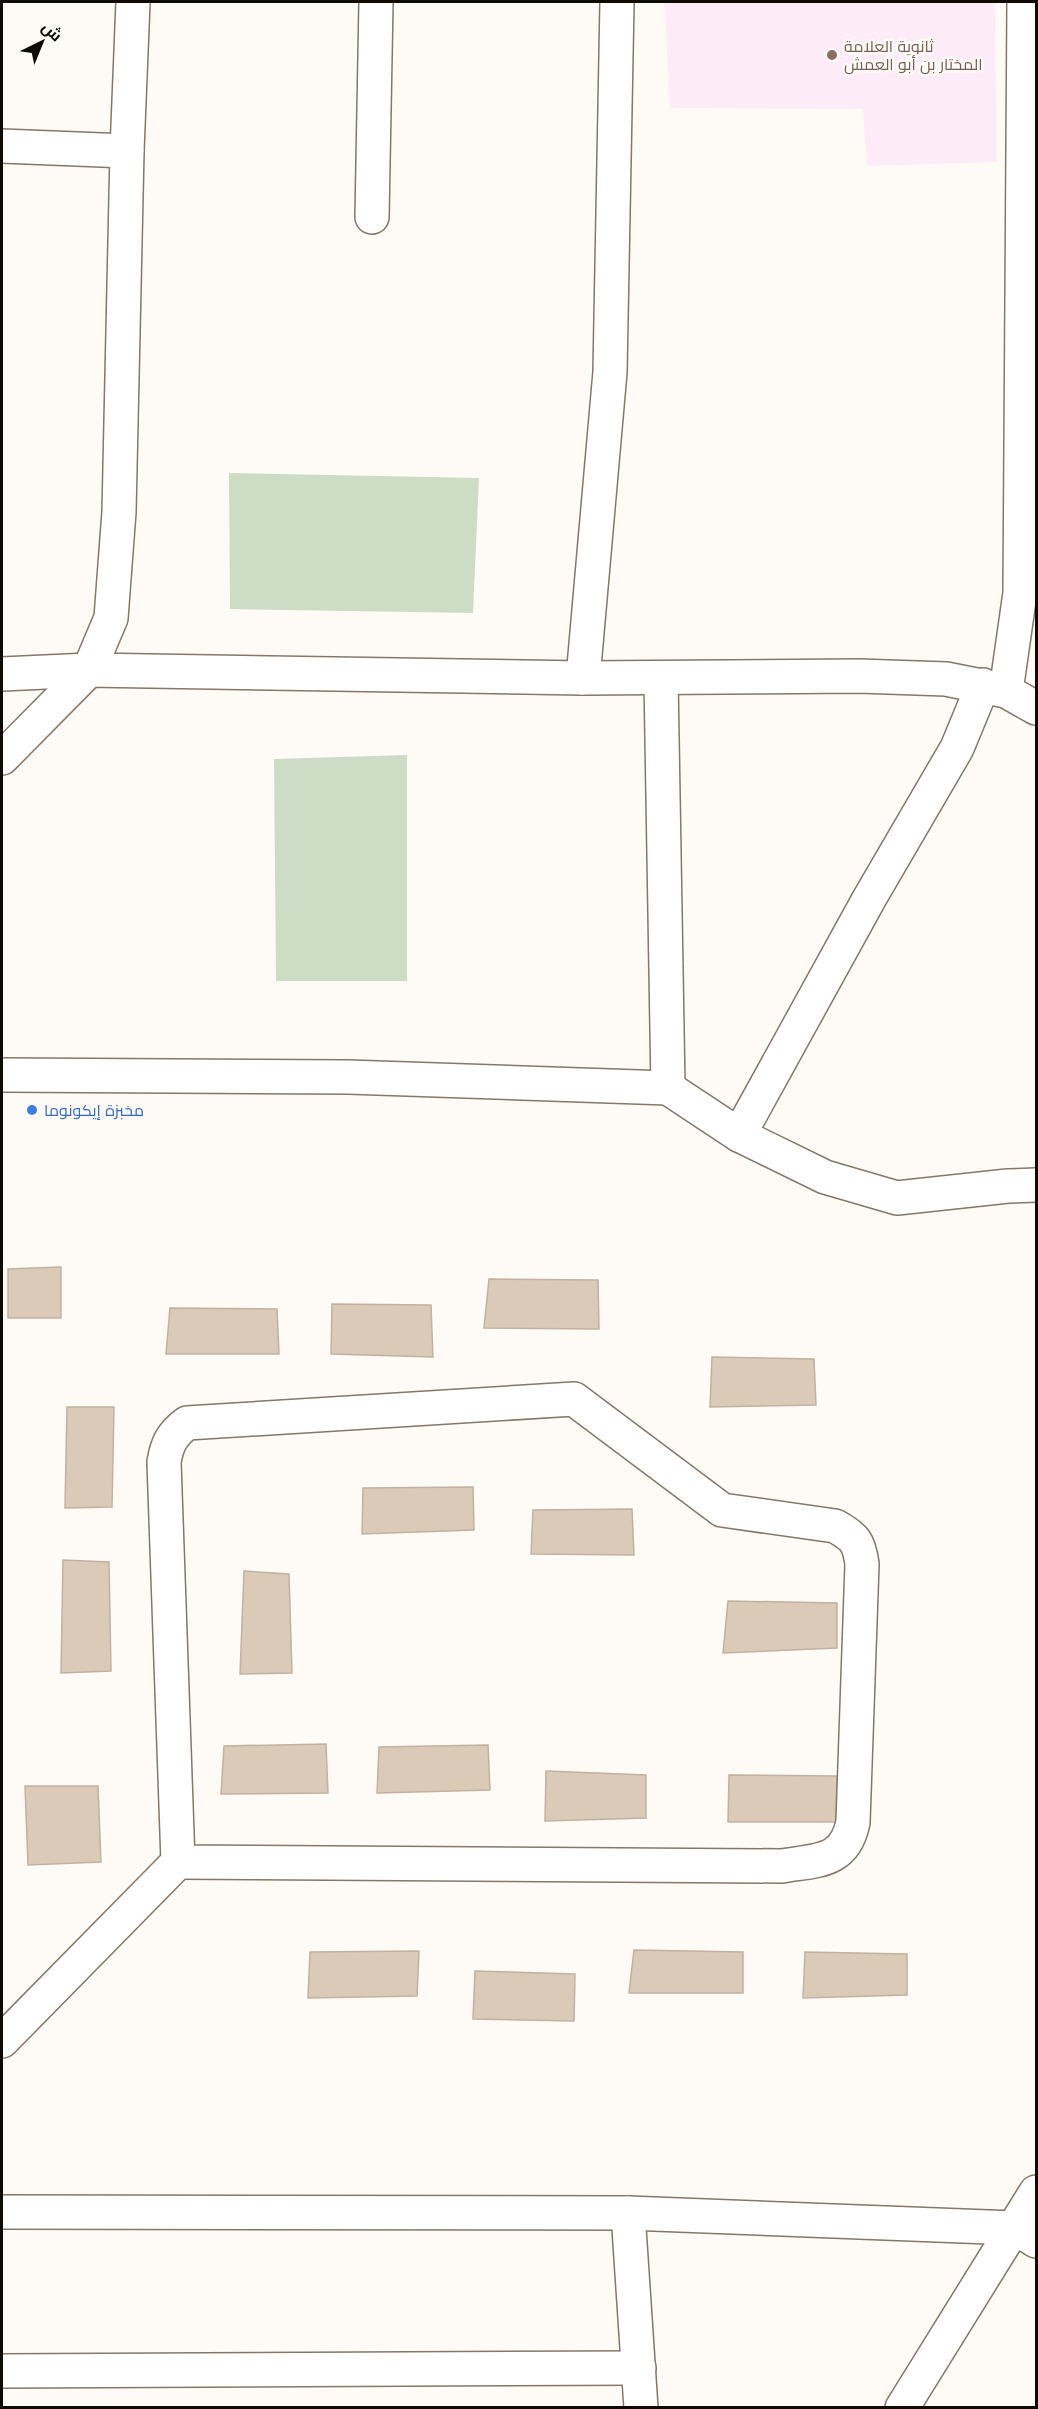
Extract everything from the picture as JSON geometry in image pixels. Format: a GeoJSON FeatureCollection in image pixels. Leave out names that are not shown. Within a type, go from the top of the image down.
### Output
{"type":"FeatureCollection","features":[{"type":"Feature","properties":{"kind":"street"},"geometry":{"type":"LineString","coordinates":[[2,758],[89,670],[111,618],[119,512],[127,151],[133,2]]}},
{"type":"Feature","properties":{"kind":"street"},"geometry":{"type":"LineString","coordinates":[[372,217],[376,2]]}},
{"type":"Feature","properties":{"kind":"street"},"geometry":{"type":"LineString","coordinates":[[583,678],[610,372],[616,2]]}},
{"type":"Feature","properties":{"kind":"street"},"geometry":{"type":"LineString","coordinates":[[739,1135],[868,899],[994,688],[1020,593],[1030,57],[1024,2]]}},
{"type":"Feature","properties":{"kind":"street"},"geometry":{"type":"LineString","coordinates":[[2,146],[127,151]]}},
{"type":"Feature","properties":{"kind":"street"},"geometry":{"type":"LineString","coordinates":[[2,674],[89,670],[661,679],[859,676],[946,679],[994,688],[1036,708]]}},
{"type":"Feature","properties":{"kind":"street"},"geometry":{"type":"LineString","coordinates":[[661,679],[668,1088]]}},
{"type":"Feature","properties":{"kind":"street"},"geometry":{"type":"LineString","coordinates":[[2,1075],[348,1077],[668,1088],[739,1135],[825,1177],[897,1198],[1008,1185],[1036,1185]]}},
{"type":"Feature","properties":{"kind":"street"},"geometry":{"type":"LineString","coordinates":[[2,2041],[177,1862],[782,1866],[825,1859],[838,1852],[850,1835],[853,1822],[862,1564],[860,1546],[849,1533],[835,1526],[722,1510],[574,1399],[187,1423],[177,1430],[167,1444],[164,1462],[177,1862]]}},
{"type":"Feature","properties":{"kind":"street"},"geometry":{"type":"LineString","coordinates":[[902,2408],[1026,2234],[1036,2192]]}},
{"type":"Feature","properties":{"kind":"street"},"geometry":{"type":"LineString","coordinates":[[2,2212],[628,2213],[1026,2234]]}},
{"type":"Feature","properties":{"kind":"street"},"geometry":{"type":"LineString","coordinates":[[628,2213],[641,2408]]}},
{"type":"Feature","properties":{"kind":"street"},"geometry":{"type":"LineString","coordinates":[[2,2371],[639,2368]]}},
{"type":"Feature","properties":{"kind":"shaded area","name":"ثانوية العلامة المختار بن أبو العمش"},"geometry":{"type":"Polygon","coordinates":[[[664,2],[995,2],[997,162],[867,166],[863,109],[670,108],[664,2]]]}},
{"type":"Feature","properties":{"kind":"green space"},"geometry":{"type":"Polygon","coordinates":[[[229,473],[479,478],[473,613],[230,609],[229,473]]]}},
{"type":"Feature","properties":{"kind":"green space"},"geometry":{"type":"Polygon","coordinates":[[[407,755],[407,981],[276,981],[274,759],[407,755]]]}},
{"type":"Feature","properties":{"kind":"building"},"geometry":{"type":"Polygon","coordinates":[[[61,1267],[61,1318],[8,1318],[8,1269],[61,1267]]]}},
{"type":"Feature","properties":{"kind":"building"},"geometry":{"type":"Polygon","coordinates":[[[489,1279],[598,1280],[599,1329],[484,1328],[489,1279]]]}},
{"type":"Feature","properties":{"kind":"building"},"geometry":{"type":"Polygon","coordinates":[[[332,1304],[431,1305],[433,1357],[331,1354],[332,1304]]]}},
{"type":"Feature","properties":{"kind":"building"},"geometry":{"type":"Polygon","coordinates":[[[170,1308],[277,1309],[279,1354],[166,1354],[170,1308]]]}},
{"type":"Feature","properties":{"kind":"building"},"geometry":{"type":"Polygon","coordinates":[[[712,1357],[814,1359],[816,1405],[710,1407],[712,1357]]]}},
{"type":"Feature","properties":{"kind":"building"},"geometry":{"type":"Polygon","coordinates":[[[67,1407],[114,1407],[112,1507],[65,1508],[67,1407]]]}},
{"type":"Feature","properties":{"kind":"building"},"geometry":{"type":"Polygon","coordinates":[[[473,1487],[474,1530],[362,1534],[363,1488],[473,1487]]]}},
{"type":"Feature","properties":{"kind":"building"},"geometry":{"type":"Polygon","coordinates":[[[632,1509],[634,1555],[531,1554],[533,1510],[632,1509]]]}},
{"type":"Feature","properties":{"kind":"building"},"geometry":{"type":"Polygon","coordinates":[[[63,1560],[109,1562],[111,1671],[61,1673],[63,1560]]]}},
{"type":"Feature","properties":{"kind":"building"},"geometry":{"type":"Polygon","coordinates":[[[244,1571],[289,1574],[292,1673],[240,1674],[244,1571]]]}},
{"type":"Feature","properties":{"kind":"building"},"geometry":{"type":"Polygon","coordinates":[[[728,1601],[837,1603],[837,1648],[723,1653],[728,1601]]]}},
{"type":"Feature","properties":{"kind":"building"},"geometry":{"type":"Polygon","coordinates":[[[326,1744],[328,1793],[221,1794],[224,1746],[326,1744]]]}},
{"type":"Feature","properties":{"kind":"building"},"geometry":{"type":"Polygon","coordinates":[[[488,1745],[490,1790],[377,1793],[379,1747],[488,1745]]]}},
{"type":"Feature","properties":{"kind":"building"},"geometry":{"type":"Polygon","coordinates":[[[546,1771],[646,1775],[646,1818],[545,1821],[546,1771]]]}},
{"type":"Feature","properties":{"kind":"building"},"geometry":{"type":"Polygon","coordinates":[[[729,1775],[837,1776],[836,1822],[728,1822],[729,1775]]]}},
{"type":"Feature","properties":{"kind":"building"},"geometry":{"type":"Polygon","coordinates":[[[25,1786],[98,1786],[101,1862],[28,1865],[25,1786]]]}},
{"type":"Feature","properties":{"kind":"building"},"geometry":{"type":"Polygon","coordinates":[[[634,1950],[743,1952],[743,1993],[629,1993],[634,1950]]]}},
{"type":"Feature","properties":{"kind":"building"},"geometry":{"type":"Polygon","coordinates":[[[419,1951],[417,1996],[308,1998],[310,1952],[419,1951]]]}},
{"type":"Feature","properties":{"kind":"building"},"geometry":{"type":"Polygon","coordinates":[[[805,1952],[907,1954],[907,1995],[803,1998],[805,1952]]]}},
{"type":"Feature","properties":{"kind":"building"},"geometry":{"type":"Polygon","coordinates":[[[475,1971],[575,1974],[574,2021],[473,2019],[475,1971]]]}},
{"type":"Feature","properties":{"kind":"place","name":"ثانوية العلامة المختار بن أبو العمش"},"geometry":{"type":"Point","coordinates":[832,55]}},
{"type":"Feature","properties":{"kind":"place","name":"مخبزة إيكونوما"},"geometry":{"type":"Point","coordinates":[32,1110]}}]}
